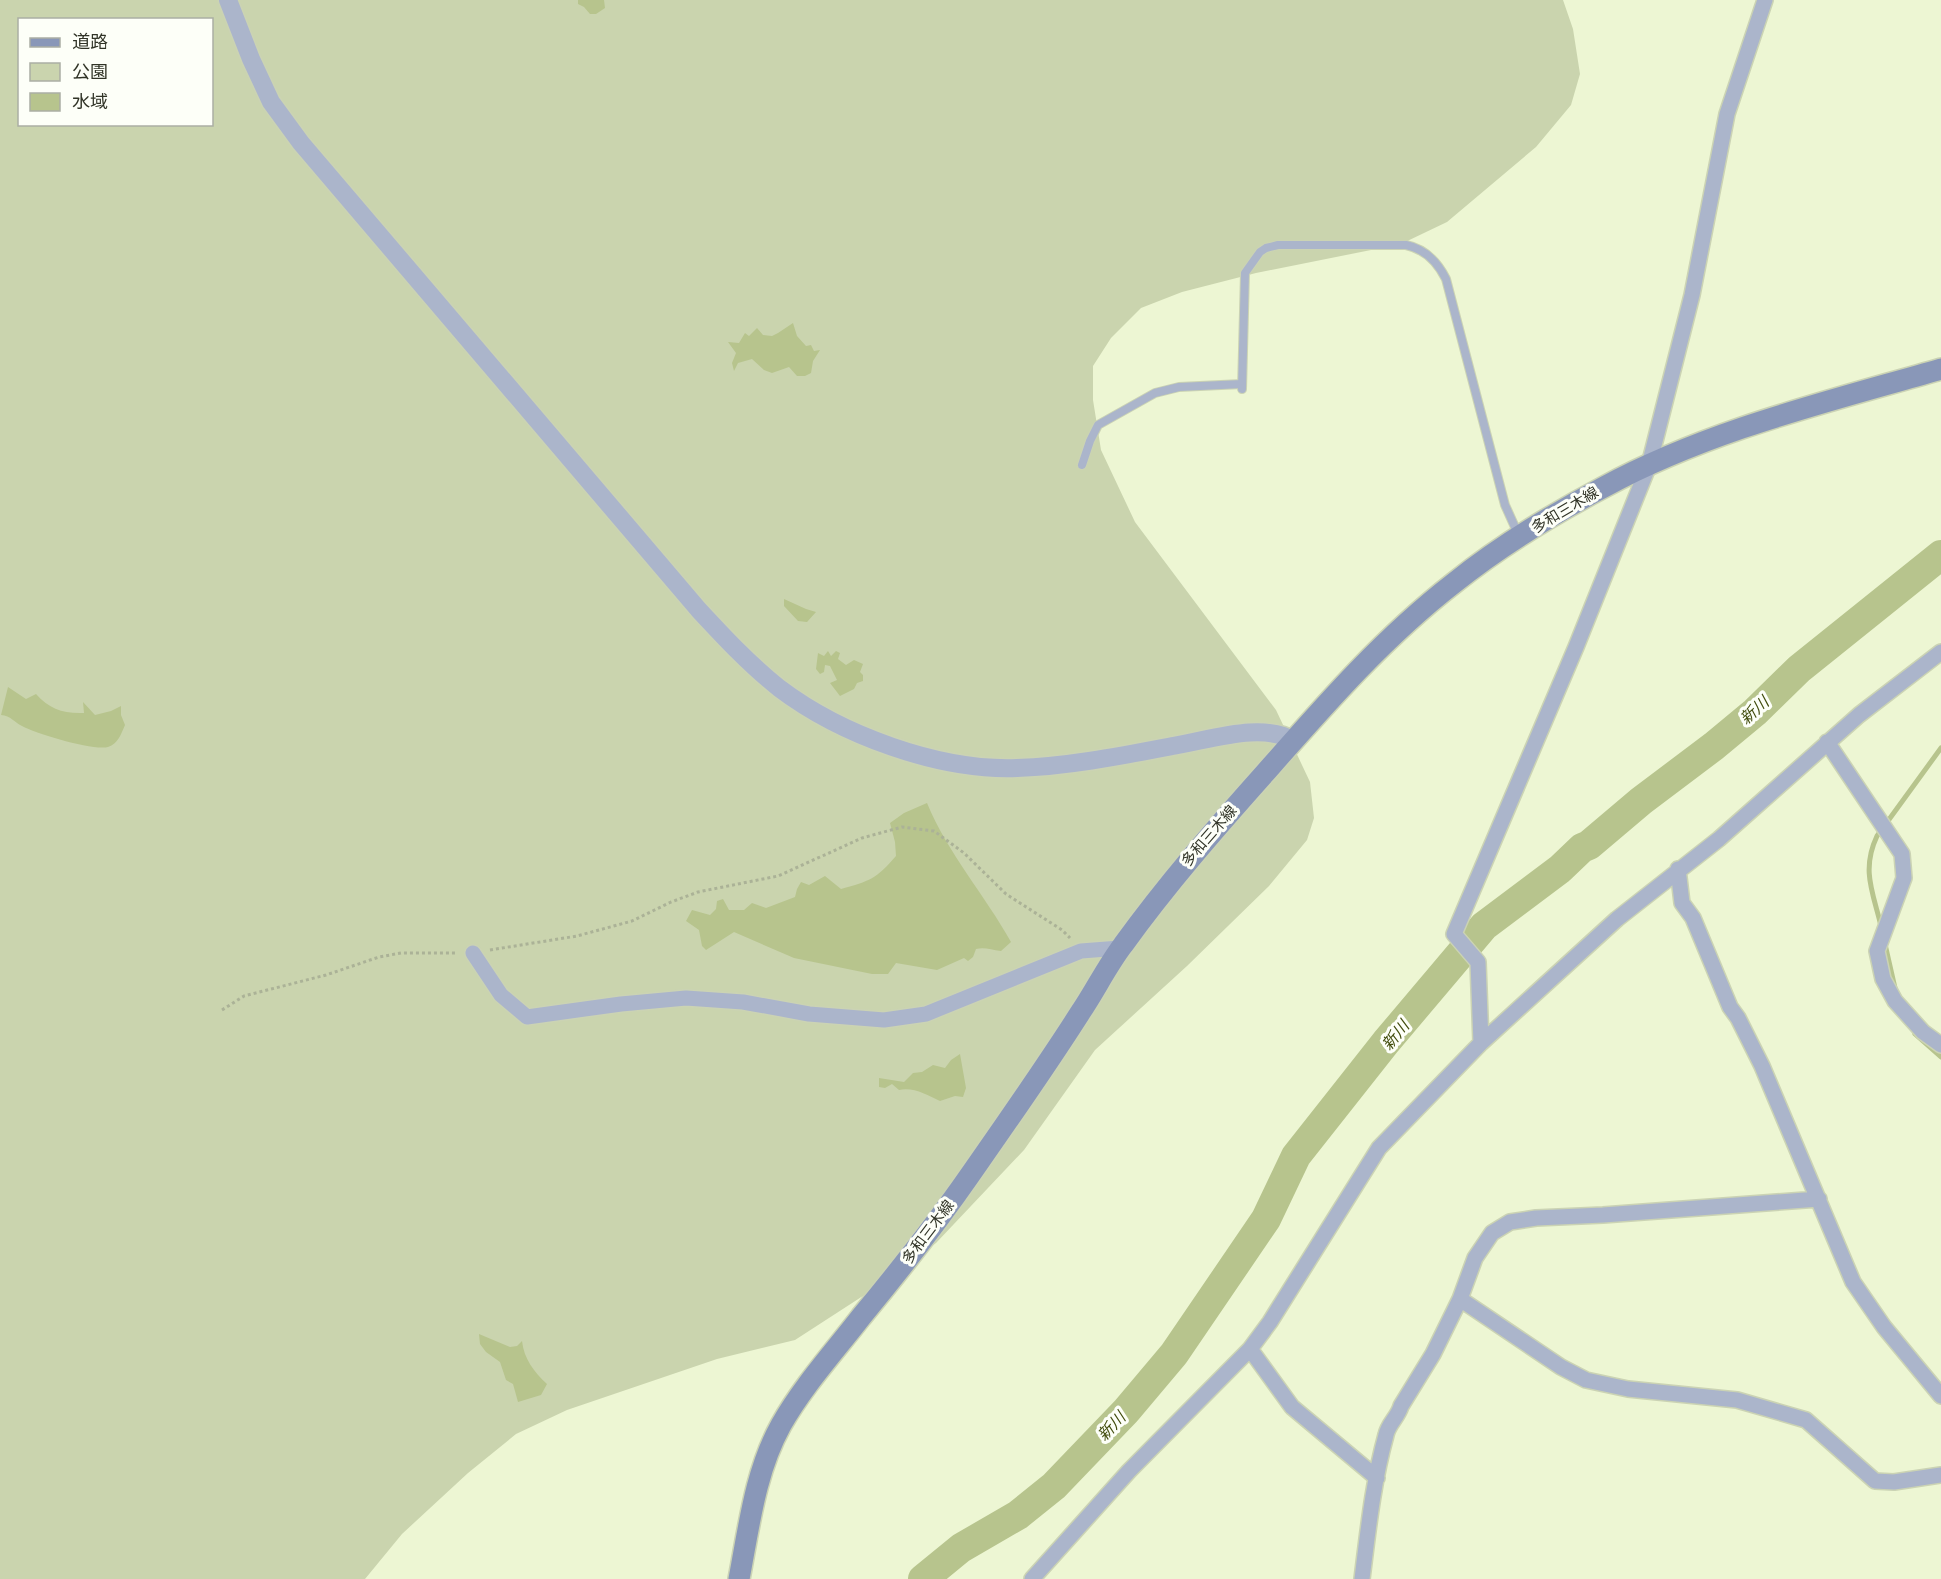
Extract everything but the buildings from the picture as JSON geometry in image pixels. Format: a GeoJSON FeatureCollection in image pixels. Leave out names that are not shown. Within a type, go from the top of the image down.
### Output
{"type":"FeatureCollection","features":[{"type":"Feature","properties":{"kind":"main road","name":"多和三木線"},"geometry":{"type":"LineString","coordinates":[[739,1579],[757,1487],[780,1426],[802,1392],[901,1268],[960,1189],[1051,1058],[1120,948],[1188,860],[1353,675],[1400,629],[1454,583],[1520,537],[1604,487],[1711,439],[1770,418],[1941,369]]}},
{"type":"Feature","properties":{"kind":"street"},"geometry":{"type":"LineString","coordinates":[[228,0],[271,102],[301,143],[698,609],[744,658],[780,688],[822,715],[863,735],[913,754],[969,765],[1014,768],[1074,764],[1266,731],[1284,735],[1294,741]]}},
{"type":"Feature","properties":{"kind":"street"},"geometry":{"type":"LineString","coordinates":[[1481,1043],[1478,962],[1454,934],[1576,647],[1649,465],[1692,295],[1728,114],[1766,0]]}},
{"type":"Feature","properties":{"kind":"street"},"geometry":{"type":"LineString","coordinates":[[1032,1579],[1129,1471],[1250,1349],[1270,1322],[1379,1148],[1481,1043],[1617,920],[1678,869],[1719,839],[1868,708],[1941,652]]}},
{"type":"Feature","properties":{"kind":"street"},"geometry":{"type":"LineString","coordinates":[[1827,742],[1902,854],[1904,878],[1877,951],[1882,979],[1895,1001],[1923,1032],[1941,1045]]}},
{"type":"Feature","properties":{"kind":"street"},"geometry":{"type":"LineString","coordinates":[[1678,869],[1682,903],[1693,918],[1730,1007],[1762,1066],[1853,1282],[1884,1327],[1941,1396]]}},
{"type":"Feature","properties":{"kind":"street"},"geometry":{"type":"LineString","coordinates":[[473,953],[501,995],[527,1017],[686,998],[743,1002],[810,1014],[884,1020],[926,1014],[1081,951],[1120,948]]}},
{"type":"Feature","properties":{"kind":"street"},"geometry":{"type":"LineString","coordinates":[[1362,1579],[1386,1431],[1433,1354],[1460,1299],[1475,1258],[1492,1233],[1510,1222],[1536,1218],[1819,1199]]}},
{"type":"Feature","properties":{"kind":"street"},"geometry":{"type":"LineString","coordinates":[[1460,1299],[1561,1367],[1586,1380],[1628,1389],[1737,1400],[1806,1419],[1875,1481],[1894,1482],[1941,1475]]}},
{"type":"Feature","properties":{"kind":"street"},"geometry":{"type":"LineString","coordinates":[[1250,1349],[1292,1407],[1377,1478]]}},
{"type":"Feature","properties":{"kind":"lane"},"geometry":{"type":"LineString","coordinates":[[1082,465],[1098,425],[1155,393],[1179,387],[1242,387],[1243,283],[1249,265],[1260,252],[1278,245],[1406,245],[1423,251],[1437,264],[1446,279],[1505,505],[1520,537]]}},
{"type":"Feature","properties":{"kind":"path"},"geometry":{"type":"LineString","coordinates":[[222,1011],[244,996],[326,975],[379,957],[401,953],[473,953],[577,936],[632,921],[698,892],[778,876],[862,838],[902,827],[934,831],[964,853],[1006,894],[1062,930],[1081,951]]}},
{"type":"Feature","properties":{"kind":"green space"},"geometry":{"type":"Polygon","coordinates":[[[0,0],[1563,0],[1573,29],[1580,74],[1571,105],[1536,147],[1447,222],[1401,244],[1256,273],[1182,292],[1141,308],[1111,338],[1093,366],[1093,400],[1101,450],[1135,522],[1276,710],[1310,782],[1314,818],[1307,840],[1269,886],[1187,966],[1095,1050],[1024,1150],[936,1243],[866,1294],[795,1340],[717,1359],[567,1410],[516,1434],[468,1473],[402,1534],[365,1579],[0,1579],[0,0]]]}},
{"type":"Feature","properties":{"kind":"water"},"geometry":{"type":"Polygon","coordinates":[[[578,0],[604,0],[605,8],[596,14],[590,14],[578,4],[578,0]]]}},
{"type":"Feature","properties":{"kind":"water"},"geometry":{"type":"Polygon","coordinates":[[[793,323],[797,336],[806,346],[811,345],[814,351],[820,350],[813,361],[811,373],[797,376],[789,367],[772,373],[764,370],[752,359],[738,363],[734,371],[732,363],[736,353],[728,342],[739,343],[745,333],[749,336],[757,328],[763,335],[772,336],[793,323]]]}},
{"type":"Feature","properties":{"kind":"water"},"geometry":{"type":"Polygon","coordinates":[[[784,599],[816,612],[807,622],[798,621],[784,606],[784,599]]]}},
{"type":"Feature","properties":{"kind":"water"},"geometry":{"type":"Polygon","coordinates":[[[828,651],[831,656],[836,651],[840,653],[838,659],[846,665],[854,660],[863,664],[860,672],[863,675],[863,681],[840,696],[830,683],[837,680],[830,666],[825,665],[824,672],[820,674],[816,669],[818,653],[824,656],[828,651]]]}},
{"type":"Feature","properties":{"kind":"water"},"geometry":{"type":"Polygon","coordinates":[[[8,687],[26,699],[36,694],[57,710],[70,713],[84,713],[83,702],[95,715],[121,706],[121,715],[125,725],[117,741],[111,746],[101,748],[40,733],[1,715],[8,687]]]}},
{"type":"Feature","properties":{"kind":"water"},"geometry":{"type":"Polygon","coordinates":[[[927,803],[945,840],[1011,942],[1001,951],[976,949],[973,957],[968,961],[964,958],[937,970],[896,963],[888,974],[872,974],[794,958],[734,932],[706,950],[702,946],[699,930],[686,921],[692,910],[710,915],[716,909],[717,901],[723,899],[729,910],[744,910],[752,903],[766,908],[795,897],[801,882],[809,885],[825,876],[841,889],[866,881],[883,870],[896,856],[890,823],[904,813],[927,803]]]}},
{"type":"Feature","properties":{"kind":"water"},"geometry":{"type":"Polygon","coordinates":[[[960,1054],[966,1088],[963,1097],[955,1096],[940,1101],[915,1091],[899,1090],[892,1084],[885,1088],[879,1087],[879,1078],[904,1082],[913,1073],[922,1072],[933,1065],[945,1068],[960,1054]]]}},
{"type":"Feature","properties":{"kind":"water"},"geometry":{"type":"Polygon","coordinates":[[[479,1334],[510,1347],[517,1346],[522,1341],[530,1365],[547,1384],[541,1395],[518,1402],[513,1384],[506,1380],[500,1362],[486,1352],[480,1344],[479,1334]]]}},
{"type":"Feature","properties":{"kind":"waterway","name":"新川"},"geometry":{"type":"LineString","coordinates":[[923,1579],[961,1548],[1018,1515],[1054,1486],[1126,1411],[1174,1354],[1266,1219],[1296,1156],[1386,1042],[1484,926],[1560,869],[1582,848],[1589,845],[1641,801],[1714,746],[1755,712],[1799,669],[1941,555]]}},
{"type":"Feature","properties":{"kind":"waterway"},"geometry":{"type":"LineString","coordinates":[[1881,926],[1870,881],[1872,848],[1877,836],[1941,748]]}},
{"type":"Feature","properties":{"kind":"waterway"},"geometry":{"type":"LineString","coordinates":[[1885,944],[1895,988]]}},
{"type":"Feature","properties":{"kind":"waterway"},"geometry":{"type":"LineString","coordinates":[[1915,1034],[1941,1057]]}}]}
